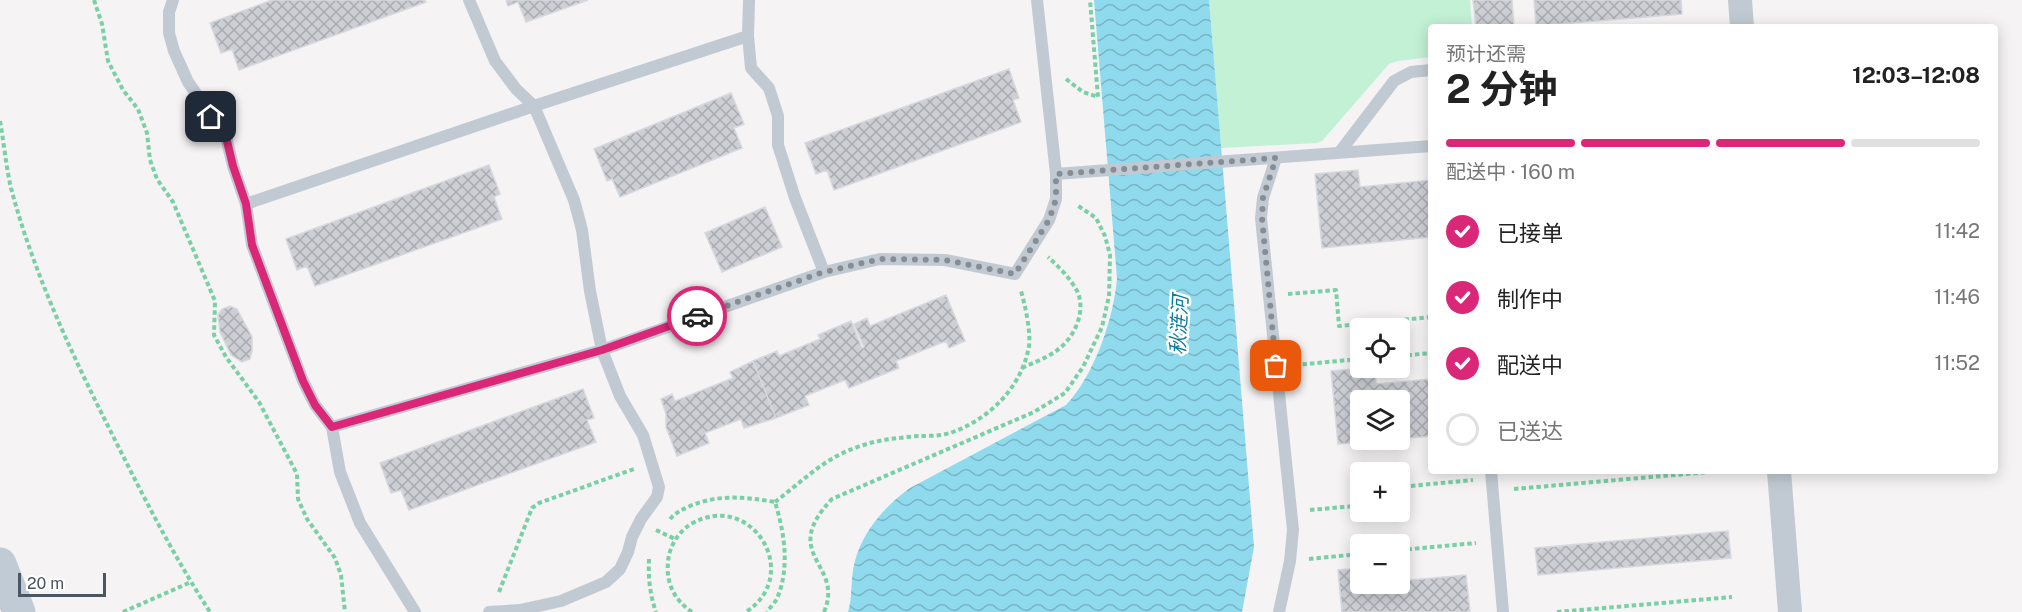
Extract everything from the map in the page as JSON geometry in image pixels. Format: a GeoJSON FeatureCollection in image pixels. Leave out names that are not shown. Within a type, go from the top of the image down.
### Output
{"type":"FeatureCollection","features":[{"type":"Feature","properties":{"kind":"main road"},"geometry":{"type":"LineString","coordinates":[[0,564],[19,612]]}},
{"type":"Feature","properties":{"kind":"street"},"geometry":{"type":"LineString","coordinates":[[1740,0],[1742,24]]}},
{"type":"Feature","properties":{"kind":"street"},"geometry":{"type":"LineString","coordinates":[[1779,474],[1790,612]]}},
{"type":"Feature","properties":{"kind":"lane"},"geometry":{"type":"LineString","coordinates":[[173,0],[169,12],[174,51],[188,82],[226,137],[246,204],[252,245],[303,381],[315,405],[332,427],[340,472],[360,523],[415,612]]}},
{"type":"Feature","properties":{"kind":"lane"},"geometry":{"type":"LineString","coordinates":[[469,0],[495,61],[516,89],[534,106],[574,200],[582,230],[590,291],[602,350],[620,396],[643,435],[659,487],[657,497],[632,537],[620,569],[606,582],[561,601],[520,610],[490,612]]}},
{"type":"Feature","properties":{"kind":"lane"},"geometry":{"type":"LineString","coordinates":[[749,0],[748,36],[751,68],[769,88],[778,116],[778,145],[795,198],[824,272]]}},
{"type":"Feature","properties":{"kind":"lane"},"geometry":{"type":"LineString","coordinates":[[332,427],[602,350],[824,272],[880,259],[945,260],[1015,274],[1049,220],[1056,199],[1056,174],[1037,0]]}},
{"type":"Feature","properties":{"kind":"lane"},"geometry":{"type":"LineString","coordinates":[[246,204],[748,36]]}},
{"type":"Feature","properties":{"kind":"lane"},"geometry":{"type":"LineString","coordinates":[[1339,153],[1394,81],[1411,72],[1428,70]]}},
{"type":"Feature","properties":{"kind":"lane"},"geometry":{"type":"LineString","coordinates":[[1056,174],[1428,146]]}},
{"type":"Feature","properties":{"kind":"lane"},"geometry":{"type":"LineString","coordinates":[[1276,158],[1263,198],[1262,218],[1291,512],[1290,561],[1279,612]]}},
{"type":"Feature","properties":{"kind":"lane"},"geometry":{"type":"LineString","coordinates":[[1492,480],[1503,612]]}},
{"type":"Feature","properties":{"kind":"path"},"geometry":{"type":"LineString","coordinates":[[94,0],[102,24],[108,61],[123,90],[138,110],[147,133],[150,160],[157,179],[173,202],[215,301],[214,335],[226,357],[259,402],[297,474],[298,499],[307,519],[335,558],[341,575],[345,612]]}},
{"type":"Feature","properties":{"kind":"path"},"geometry":{"type":"LineString","coordinates":[[1045,77],[1061,76],[1074,83],[1083,92],[1098,97],[1090,0]]}},
{"type":"Feature","properties":{"kind":"path"},"geometry":{"type":"LineString","coordinates":[[0,121],[11,186],[36,269],[97,404],[139,489],[210,612]]}},
{"type":"Feature","properties":{"kind":"path"},"geometry":{"type":"LineString","coordinates":[[824,612],[828,584],[823,570],[812,555],[810,532],[818,513],[832,498],[1034,412],[1065,393],[1083,368],[1102,327],[1109,296],[1110,255],[1105,236],[1096,218],[1075,204],[1056,199]]}},
{"type":"Feature","properties":{"kind":"path"},"geometry":{"type":"LineString","coordinates":[[1022,368],[1062,347],[1077,324],[1080,313],[1077,289],[1035,244]]}},
{"type":"Feature","properties":{"kind":"path"},"geometry":{"type":"LineString","coordinates":[[658,531],[675,513],[705,500],[728,496],[775,502],[831,459],[853,448],[884,440],[948,434],[980,419],[1006,396],[1022,368],[1029,344],[1024,300],[1015,274]]}},
{"type":"Feature","properties":{"kind":"path"},"geometry":{"type":"LineString","coordinates":[[1270,296],[1336,290],[1339,326],[1428,317]]}},
{"type":"Feature","properties":{"kind":"path"},"geometry":{"type":"LineString","coordinates":[[1410,355],[1428,353]]}},
{"type":"Feature","properties":{"kind":"path"},"geometry":{"type":"LineString","coordinates":[[1276,366],[1350,360]]}},
{"type":"Feature","properties":{"kind":"path"},"geometry":{"type":"LineString","coordinates":[[490,612],[532,508],[539,502],[652,463]]}},
{"type":"Feature","properties":{"kind":"path"},"geometry":{"type":"LineString","coordinates":[[1410,486],[1492,480],[1644,474]]}},
{"type":"Feature","properties":{"kind":"path"},"geometry":{"type":"LineString","coordinates":[[767,612],[778,597],[784,566],[783,530],[775,502]]}},
{"type":"Feature","properties":{"kind":"path"},"geometry":{"type":"LineString","coordinates":[[1291,512],[1350,506]]}},
{"type":"Feature","properties":{"kind":"path"},"geometry":{"type":"LineString","coordinates":[[692,612],[682,605],[672,591],[667,573],[668,556],[675,539],[686,527],[701,518],[717,515],[749,524],[761,536],[769,551],[772,568],[769,584],[761,599],[746,612]]}},
{"type":"Feature","properties":{"kind":"path"},"geometry":{"type":"LineString","coordinates":[[1410,549],[1497,541]]}},
{"type":"Feature","properties":{"kind":"path"},"geometry":{"type":"LineString","coordinates":[[650,553],[648,573],[656,612]]}},
{"type":"Feature","properties":{"kind":"path"},"geometry":{"type":"LineString","coordinates":[[1290,561],[1350,555]]}},
{"type":"Feature","properties":{"kind":"path"},"geometry":{"type":"LineString","coordinates":[[123,612],[191,582]]}},
{"type":"Feature","properties":{"kind":"path"},"geometry":{"type":"LineString","coordinates":[[1557,612],[1732,597]]}},
{"type":"Feature","properties":{"kind":"green space"},"geometry":{"type":"Polygon","coordinates":[[[1209,0],[1470,0],[1472,24],[1428,24],[1428,57],[1389,64],[1322,141],[1221,148],[1209,0]]]}},
{"type":"Feature","properties":{"kind":"water","name":"秋涟河"},"geometry":{"type":"Polygon","coordinates":[[[1094,0],[1209,0],[1254,547],[1242,612],[848,612],[853,567],[859,550],[869,529],[884,511],[910,488],[1066,405],[1085,379],[1101,346],[1112,311],[1117,278],[1094,0]]]}},
{"type":"Feature","properties":{"kind":"building"},"geometry":{"type":"Polygon","coordinates":[[[272,0],[425,0],[426,2],[239,70],[232,49],[221,53],[210,23],[272,0]]]}},
{"type":"Feature","properties":{"kind":"building"},"geometry":{"type":"Polygon","coordinates":[[[506,0],[588,0],[526,22],[518,2],[508,6],[506,0]]]}},
{"type":"Feature","properties":{"kind":"building"},"geometry":{"type":"Polygon","coordinates":[[[1473,0],[1512,0],[1514,24],[1476,24],[1473,0]]]}},
{"type":"Feature","properties":{"kind":"building"},"geometry":{"type":"Polygon","coordinates":[[[1534,0],[1681,0],[1682,14],[1536,24],[1534,0]]]}},
{"type":"Feature","properties":{"kind":"building"},"geometry":{"type":"Polygon","coordinates":[[[1009,69],[1019,98],[1013,100],[1021,122],[834,190],[827,170],[816,174],[805,143],[1009,69]]]}},
{"type":"Feature","properties":{"kind":"building"},"geometry":{"type":"Polygon","coordinates":[[[731,93],[744,124],[734,128],[742,148],[620,197],[612,179],[607,181],[594,149],[731,93]]]}},
{"type":"Feature","properties":{"kind":"building"},"geometry":{"type":"Polygon","coordinates":[[[489,165],[500,194],[494,197],[502,219],[315,286],[307,266],[297,270],[286,239],[489,165]]]}},
{"type":"Feature","properties":{"kind":"building"},"geometry":{"type":"Polygon","coordinates":[[[1358,170],[1360,187],[1428,180],[1428,237],[1322,248],[1315,174],[1358,170]]]}},
{"type":"Feature","properties":{"kind":"building"},"geometry":{"type":"Polygon","coordinates":[[[765,207],[782,247],[722,272],[705,233],[765,207]]]}},
{"type":"Feature","properties":{"kind":"building"},"geometry":{"type":"Polygon","coordinates":[[[946,295],[965,341],[949,348],[946,341],[896,361],[899,368],[849,388],[845,380],[805,396],[809,405],[776,418],[753,361],[777,351],[779,356],[820,339],[818,335],[851,321],[862,348],[864,347],[854,324],[867,318],[870,326],[946,295]]]}},
{"type":"Feature","properties":{"kind":"building"},"geometry":{"type":"Polygon","coordinates":[[[230,306],[237,309],[252,337],[250,359],[242,362],[231,355],[220,332],[218,315],[222,309],[230,306]]]}},
{"type":"Feature","properties":{"kind":"building"},"geometry":{"type":"Polygon","coordinates":[[[753,361],[776,418],[744,428],[741,419],[705,433],[709,443],[677,456],[666,427],[666,414],[661,399],[672,394],[675,401],[733,378],[730,372],[753,361]]]}},
{"type":"Feature","properties":{"kind":"building"},"geometry":{"type":"Polygon","coordinates":[[[1350,369],[1350,378],[1376,378],[1376,384],[1428,379],[1428,436],[1410,438],[1410,390],[1350,390],[1350,443],[1338,444],[1331,371],[1350,369]]]}},
{"type":"Feature","properties":{"kind":"building"},"geometry":{"type":"Polygon","coordinates":[[[583,389],[594,418],[587,420],[596,442],[409,510],[401,490],[391,493],[380,463],[583,389]]]}},
{"type":"Feature","properties":{"kind":"building"},"geometry":{"type":"Polygon","coordinates":[[[1728,531],[1731,558],[1538,575],[1535,548],[1728,531]]]}},
{"type":"Feature","properties":{"kind":"building"},"geometry":{"type":"Polygon","coordinates":[[[1350,569],[1350,594],[1410,594],[1410,580],[1466,575],[1470,612],[1342,612],[1338,570],[1350,569]]]}},
{"type":"Feature","properties":{"kind":"way so far"},"geometry":{"type":"LineString","coordinates":[[697,316],[824,272],[880,259],[945,260],[1015,274],[1049,220],[1056,199],[1056,174],[1276,158],[1263,198],[1262,218],[1276,366]]}},
{"type":"Feature","properties":{"kind":"route"},"geometry":{"type":"LineString","coordinates":[[211,117],[226,137],[246,204],[252,245],[303,381],[315,405],[332,427],[602,350],[697,316]]}}]}
